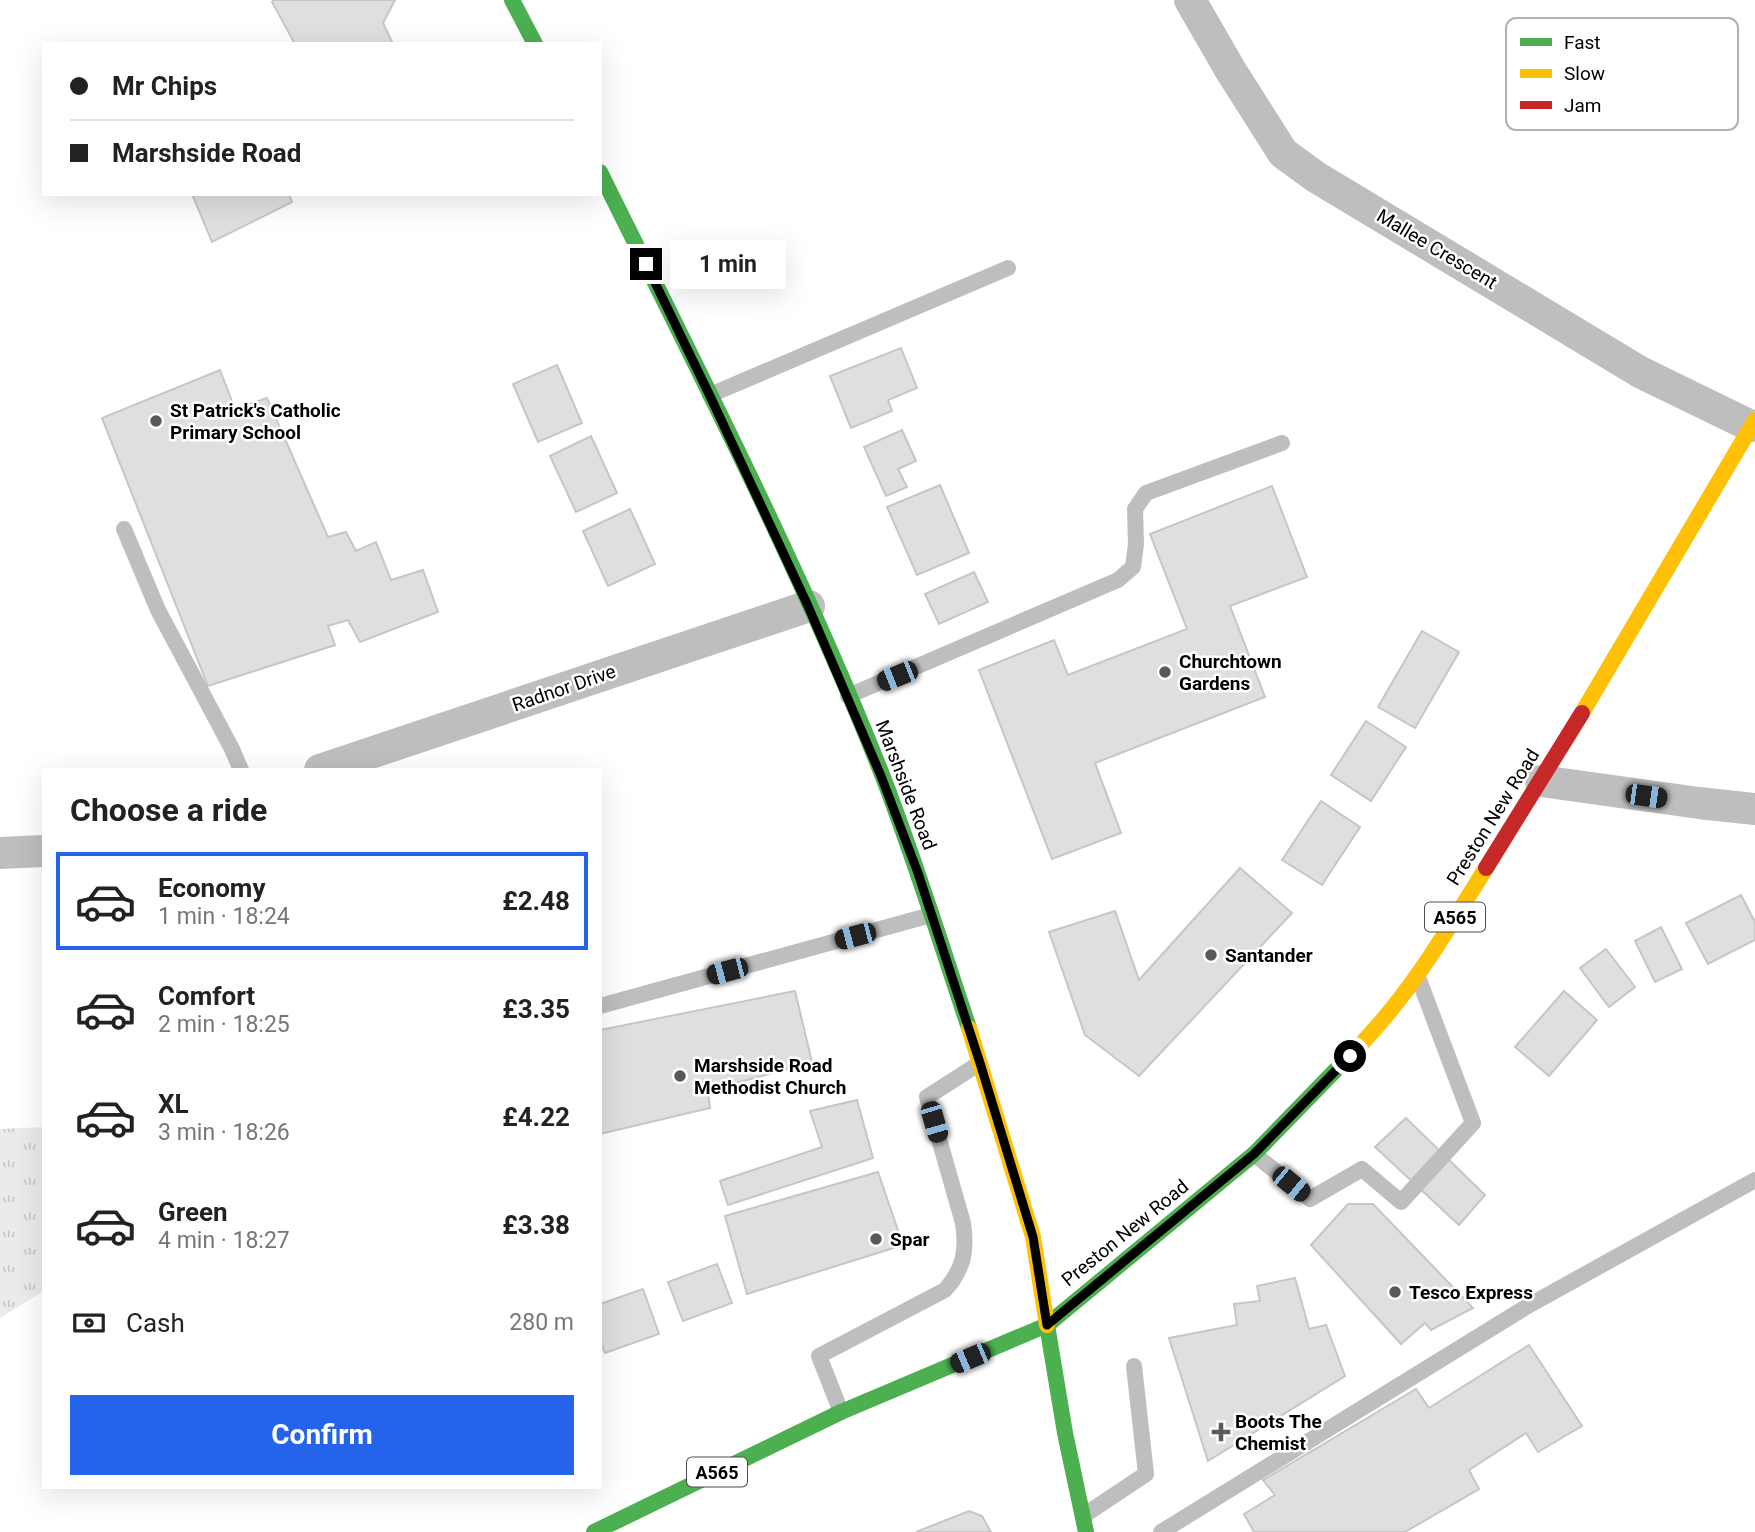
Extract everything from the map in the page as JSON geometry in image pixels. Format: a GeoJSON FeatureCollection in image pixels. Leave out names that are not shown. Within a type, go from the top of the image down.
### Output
{"type":"FeatureCollection","features":[{"type":"Feature","properties":{"kind":"main road"},"geometry":{"type":"LineString","coordinates":[[514,4],[534,42]]}},
{"type":"Feature","properties":{"kind":"main road","name":"Marshside Road"},"geometry":{"type":"LineString","coordinates":[[602,176],[710,396],[808,606],[881,776],[980,1063],[1033,1237],[1047,1325]]}},
{"type":"Feature","properties":{"kind":"main road","name":"Preston New Road"},"geometry":{"type":"LineString","coordinates":[[841,1412],[1047,1325],[1254,1154],[1388,1016],[1541,781],[1753,423]]}},
{"type":"Feature","properties":{"kind":"main road"},"geometry":{"type":"LineString","coordinates":[[1047,1325],[1065,1433],[1086,1532]]}},
{"type":"Feature","properties":{"kind":"main road","name":"A565"},"geometry":{"type":"LineString","coordinates":[[594,1532],[841,1412]]}},
{"type":"Feature","properties":{"kind":"street","name":"Mallee Crescent"},"geometry":{"type":"LineString","coordinates":[[1190,0],[1283,153],[1316,177],[1640,372],[1753,423]]}},
{"type":"Feature","properties":{"kind":"street","name":"Radnor Drive"},"geometry":{"type":"LineString","coordinates":[[339,767],[808,606]]}},
{"type":"Feature","properties":{"kind":"street"},"geometry":{"type":"LineString","coordinates":[[1541,781],[1755,808]]}},
{"type":"Feature","properties":{"kind":"street"},"geometry":{"type":"LineString","coordinates":[[0,853],[42,851]]}},
{"type":"Feature","properties":{"kind":"lane"},"geometry":{"type":"LineString","coordinates":[[514,4],[533,0]]}},
{"type":"Feature","properties":{"kind":"lane"},"geometry":{"type":"LineString","coordinates":[[710,396],[1008,268]]}},
{"type":"Feature","properties":{"kind":"lane"},"geometry":{"type":"LineString","coordinates":[[848,696],[1118,580],[1133,567],[1136,544],[1135,509],[1146,493],[1282,443]]}},
{"type":"Feature","properties":{"kind":"lane"},"geometry":{"type":"LineString","coordinates":[[124,529],[158,610],[240,768]]}},
{"type":"Feature","properties":{"kind":"lane"},"geometry":{"type":"LineString","coordinates":[[602,1005],[931,915]]}},
{"type":"Feature","properties":{"kind":"lane"},"geometry":{"type":"LineString","coordinates":[[1254,1154],[1310,1199],[1362,1169],[1401,1202],[1473,1122],[1417,975]]}},
{"type":"Feature","properties":{"kind":"lane"},"geometry":{"type":"LineString","coordinates":[[841,1412],[819,1356],[945,1290],[956,1278],[964,1260],[966,1241],[963,1223],[927,1097],[980,1063]]}},
{"type":"Feature","properties":{"kind":"lane"},"geometry":{"type":"LineString","coordinates":[[1161,1532],[1526,1307],[1755,1180]]}},
{"type":"Feature","properties":{"kind":"lane"},"geometry":{"type":"LineString","coordinates":[[1083,1516],[1146,1474],[1134,1366]]}},
{"type":"Feature","properties":{"kind":"green space"},"geometry":{"type":"Polygon","coordinates":[[[42,1127],[42,1292],[0,1318],[0,1129],[42,1127]]]}},
{"type":"Feature","properties":{"kind":"building"},"geometry":{"type":"Polygon","coordinates":[[[395,0],[383,23],[392,42],[294,42],[272,2],[395,0]]]}},
{"type":"Feature","properties":{"kind":"building"},"geometry":{"type":"Polygon","coordinates":[[[193,196],[290,196],[292,202],[212,242],[193,196]]]}},
{"type":"Feature","properties":{"kind":"building"},"geometry":{"type":"Polygon","coordinates":[[[901,348],[917,388],[888,400],[892,411],[851,428],[830,376],[901,348]]]}},
{"type":"Feature","properties":{"kind":"building"},"geometry":{"type":"Polygon","coordinates":[[[557,365],[582,423],[538,442],[513,384],[557,365]]]}},
{"type":"Feature","properties":{"kind":"building"},"geometry":{"type":"Polygon","coordinates":[[[220,370],[235,409],[267,398],[328,537],[346,532],[356,551],[376,542],[391,580],[423,570],[438,612],[360,642],[348,620],[328,626],[335,645],[208,686],[102,418],[220,370]]]}},
{"type":"Feature","properties":{"kind":"building"},"geometry":{"type":"Polygon","coordinates":[[[902,430],[916,461],[898,469],[907,487],[886,496],[864,447],[902,430]]]}},
{"type":"Feature","properties":{"kind":"building"},"geometry":{"type":"Polygon","coordinates":[[[591,436],[617,493],[576,512],[550,456],[591,436]]]}},
{"type":"Feature","properties":{"kind":"building"},"geometry":{"type":"Polygon","coordinates":[[[940,485],[969,553],[917,575],[887,507],[940,485]]]}},
{"type":"Feature","properties":{"kind":"building","name":"Churchtown Gardens"},"geometry":{"type":"Polygon","coordinates":[[[1272,486],[1307,577],[1230,606],[1265,697],[1095,763],[1121,833],[1052,859],[979,670],[1054,640],[1068,675],[1187,629],[1150,534],[1272,486]]]}},
{"type":"Feature","properties":{"kind":"building"},"geometry":{"type":"Polygon","coordinates":[[[630,509],[655,564],[608,586],[583,531],[630,509]]]}},
{"type":"Feature","properties":{"kind":"building"},"geometry":{"type":"Polygon","coordinates":[[[974,572],[988,602],[939,624],[925,594],[974,572]]]}},
{"type":"Feature","properties":{"kind":"building"},"geometry":{"type":"Polygon","coordinates":[[[1422,631],[1459,652],[1415,728],[1378,707],[1422,631]]]}},
{"type":"Feature","properties":{"kind":"building"},"geometry":{"type":"Polygon","coordinates":[[[1366,721],[1406,747],[1371,801],[1331,775],[1366,721]]]}},
{"type":"Feature","properties":{"kind":"building"},"geometry":{"type":"Polygon","coordinates":[[[1321,801],[1360,827],[1322,885],[1282,860],[1321,801]]]}},
{"type":"Feature","properties":{"kind":"building"},"geometry":{"type":"Polygon","coordinates":[[[1240,868],[1292,913],[1139,1076],[1085,1035],[1049,932],[1115,911],[1139,980],[1240,868]]]}},
{"type":"Feature","properties":{"kind":"building"},"geometry":{"type":"Polygon","coordinates":[[[1741,895],[1755,922],[1755,940],[1708,964],[1686,923],[1741,895]]]}},
{"type":"Feature","properties":{"kind":"building"},"geometry":{"type":"Polygon","coordinates":[[[1661,927],[1682,969],[1655,982],[1635,941],[1661,927]]]}},
{"type":"Feature","properties":{"kind":"building"},"geometry":{"type":"Polygon","coordinates":[[[1606,949],[1635,987],[1609,1007],[1580,968],[1606,949]]]}},
{"type":"Feature","properties":{"kind":"building","name":"Marshside Road Methodist Church"},"geometry":{"type":"Polygon","coordinates":[[[795,991],[812,1062],[708,1091],[710,1108],[602,1134],[602,1030],[795,991]]]}},
{"type":"Feature","properties":{"kind":"building"},"geometry":{"type":"Polygon","coordinates":[[[1564,991],[1597,1020],[1549,1076],[1515,1047],[1564,991]]]}},
{"type":"Feature","properties":{"kind":"building"},"geometry":{"type":"Polygon","coordinates":[[[857,1100],[873,1158],[728,1205],[720,1181],[822,1147],[810,1111],[857,1100]]]}},
{"type":"Feature","properties":{"kind":"building"},"geometry":{"type":"Polygon","coordinates":[[[1406,1118],[1485,1195],[1459,1225],[1375,1147],[1406,1118]]]}},
{"type":"Feature","properties":{"kind":"building"},"geometry":{"type":"Polygon","coordinates":[[[878,1172],[903,1245],[747,1294],[725,1216],[878,1172]]]}},
{"type":"Feature","properties":{"kind":"building"},"geometry":{"type":"Polygon","coordinates":[[[1348,1204],[1373,1204],[1473,1308],[1431,1330],[1425,1323],[1401,1344],[1311,1245],[1348,1204]]]}},
{"type":"Feature","properties":{"kind":"building"},"geometry":{"type":"Polygon","coordinates":[[[717,1264],[732,1303],[683,1321],[668,1282],[717,1264]]]}},
{"type":"Feature","properties":{"kind":"building"},"geometry":{"type":"Polygon","coordinates":[[[1295,1278],[1309,1329],[1326,1325],[1345,1376],[1208,1461],[1169,1338],[1237,1325],[1234,1304],[1260,1301],[1257,1286],[1295,1278]]]}},
{"type":"Feature","properties":{"kind":"building"},"geometry":{"type":"Polygon","coordinates":[[[643,1289],[659,1334],[605,1353],[602,1346],[602,1303],[643,1289]]]}},
{"type":"Feature","properties":{"kind":"building"},"geometry":{"type":"Polygon","coordinates":[[[1529,1345],[1582,1426],[1538,1452],[1526,1433],[1469,1470],[1479,1489],[1405,1532],[1254,1532],[1244,1514],[1275,1495],[1263,1480],[1416,1389],[1429,1408],[1529,1345]]]}},
{"type":"Feature","properties":{"kind":"building"},"geometry":{"type":"Polygon","coordinates":[[[969,1511],[982,1516],[991,1532],[916,1532],[969,1511]]]}},
{"type":"Feature","properties":{"kind":"traffic: fast"},"geometry":{"type":"LineString","coordinates":[[512,0],[534,42]]}},
{"type":"Feature","properties":{"kind":"traffic: fast"},"geometry":{"type":"LineString","coordinates":[[602,176],[748,472],[852,700],[906,839],[969,1028]]}},
{"type":"Feature","properties":{"kind":"traffic: fast"},"geometry":{"type":"LineString","coordinates":[[594,1532],[841,1412],[1047,1325],[1254,1154],[1362,1043]]}},
{"type":"Feature","properties":{"kind":"traffic: fast"},"geometry":{"type":"LineString","coordinates":[[1047,1325],[1065,1433],[1086,1532]]}},
{"type":"Feature","properties":{"kind":"traffic: slow"},"geometry":{"type":"LineString","coordinates":[[1582,713],[1755,420]]}},
{"type":"Feature","properties":{"kind":"traffic: slow"},"geometry":{"type":"LineString","coordinates":[[1362,1043],[1413,981],[1486,868]]}},
{"type":"Feature","properties":{"kind":"traffic: slow"},"geometry":{"type":"LineString","coordinates":[[969,1028],[1033,1237],[1047,1325]]}},
{"type":"Feature","properties":{"kind":"traffic: jam"},"geometry":{"type":"LineString","coordinates":[[1486,868],[1582,713]]}},
{"type":"Feature","properties":{"kind":"place","name":"St Patrick's Catholic Primary School"},"geometry":{"type":"Point","coordinates":[156,421]}},
{"type":"Feature","properties":{"kind":"place","name":"Churchtown Gardens"},"geometry":{"type":"Point","coordinates":[1165,672]}},
{"type":"Feature","properties":{"kind":"place","name":"Santander"},"geometry":{"type":"Point","coordinates":[1211,955]}},
{"type":"Feature","properties":{"kind":"place","name":"Marshside Road Methodist Church"},"geometry":{"type":"Point","coordinates":[680,1076]}},
{"type":"Feature","properties":{"kind":"place","name":"Spar"},"geometry":{"type":"Point","coordinates":[876,1239]}},
{"type":"Feature","properties":{"kind":"place","name":"Tesco Express"},"geometry":{"type":"Point","coordinates":[1395,1292]}},
{"type":"Feature","properties":{"kind":"place","name":"Boots The Chemist"},"geometry":{"type":"Point","coordinates":[1221,1432]}},
{"type":"Feature","properties":{"kind":"route"},"geometry":{"type":"LineString","coordinates":[[646,264],[808,606],[881,776],[918,873],[1033,1237],[1047,1325],[1254,1154],[1350,1056]]}}]}
